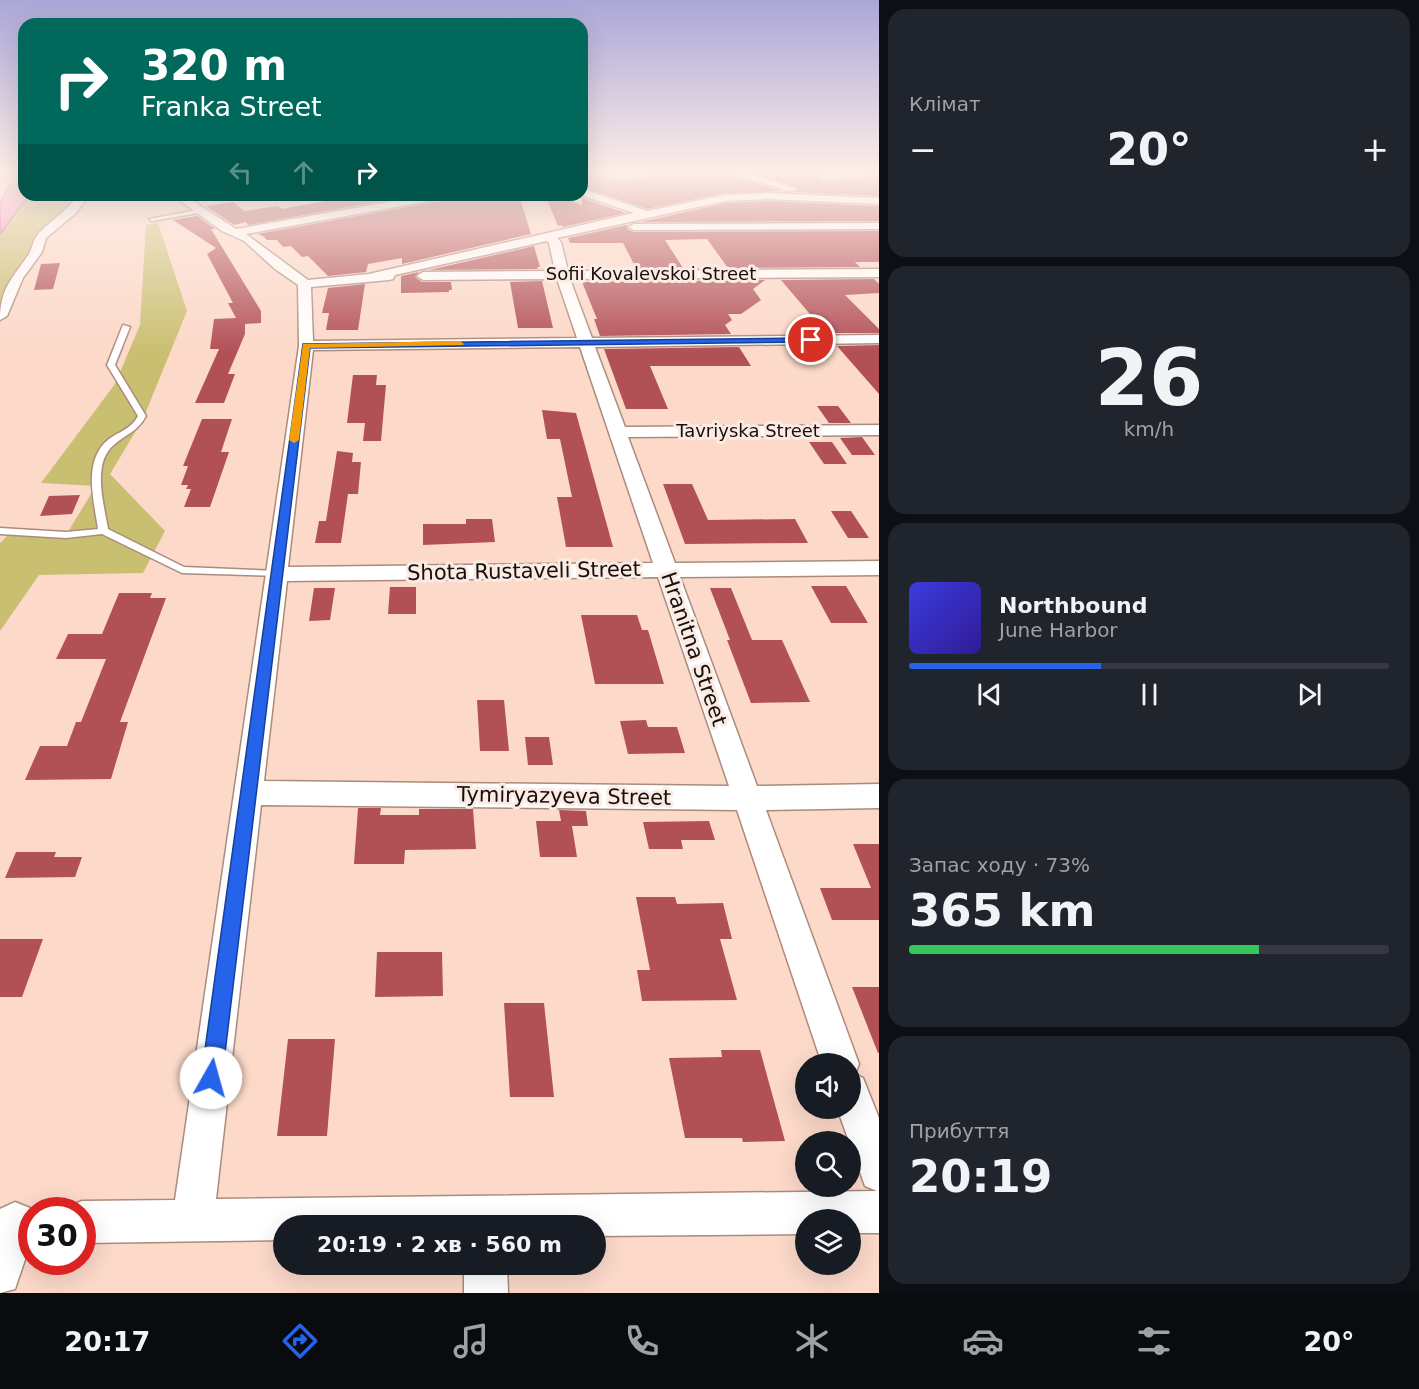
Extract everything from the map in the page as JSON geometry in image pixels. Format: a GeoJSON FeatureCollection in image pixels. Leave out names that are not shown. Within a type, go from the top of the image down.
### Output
{"type":"FeatureCollection","features":[{"type":"Feature","properties":{"kind":"street"},"geometry":{"type":"LineString","coordinates":[[0,316],[17,278],[36,252],[41,237],[48,231]]}},
{"type":"Feature","properties":{"kind":"street"},"geometry":{"type":"LineString","coordinates":[[233,233],[242,231]]}},
{"type":"Feature","properties":{"kind":"street"},"geometry":{"type":"LineString","coordinates":[[374,276],[565,231]]}},
{"type":"Feature","properties":{"kind":"street"},"geometry":{"type":"LineString","coordinates":[[193,1220],[306,346],[307,320],[302,291],[305,284],[279,266],[248,239],[233,233]]}},
{"type":"Feature","properties":{"kind":"street","name":"Hranitna Street"},"geometry":{"type":"LineString","coordinates":[[549,237],[555,242],[562,274],[837,1053]]}},
{"type":"Feature","properties":{"kind":"street"},"geometry":{"type":"LineString","coordinates":[[413,266],[423,276]]}},
{"type":"Feature","properties":{"kind":"street","name":"Sofii Kovalevskoi Street"},"geometry":{"type":"LineString","coordinates":[[305,284],[374,276],[879,273]]}},
{"type":"Feature","properties":{"kind":"street"},"geometry":{"type":"LineString","coordinates":[[306,346],[879,339]]}},
{"type":"Feature","properties":{"kind":"street","name":"Tavriyska Street"},"geometry":{"type":"LineString","coordinates":[[617,432],[879,430]]}},
{"type":"Feature","properties":{"kind":"street","name":"Shota Rustaveli Street"},"geometry":{"type":"LineString","coordinates":[[277,574],[879,568]]}},
{"type":"Feature","properties":{"kind":"street","name":"Tymiryazyeva Street"},"geometry":{"type":"LineString","coordinates":[[248,793],[747,798],[879,796]]}},
{"type":"Feature","properties":{"kind":"street"},"geometry":{"type":"LineString","coordinates":[[860,1119],[879,1172]]}},
{"type":"Feature","properties":{"kind":"street"},"geometry":{"type":"LineString","coordinates":[[606,1218],[879,1212]]}},
{"type":"Feature","properties":{"kind":"street"},"geometry":{"type":"LineString","coordinates":[[96,1222],[273,1220]]}},
{"type":"Feature","properties":{"kind":"street"},"geometry":{"type":"LineString","coordinates":[[0,1274],[16,1223]]}},
{"type":"Feature","properties":{"kind":"street"},"geometry":{"type":"LineString","coordinates":[[485,1275],[486,1293]]}},
{"type":"Feature","properties":{"kind":"lane"},"geometry":{"type":"LineString","coordinates":[[102,531],[96,469],[108,446],[137,428],[142,416],[111,365],[126,327]]}},
{"type":"Feature","properties":{"kind":"lane"},"geometry":{"type":"LineString","coordinates":[[0,531],[66,535],[102,531],[182,570],[277,574]]}},
{"type":"Feature","properties":{"kind":"shaded area"},"geometry":{"type":"Polygon","coordinates":[[[2,231],[47,231],[41,237],[17,278],[0,316],[0,234],[2,231]]]}},
{"type":"Feature","properties":{"kind":"shaded area"},"geometry":{"type":"Polygon","coordinates":[[[146,231],[161,231],[187,311],[143,419],[110,474],[165,531],[143,573],[39,575],[0,631],[0,543],[10,533],[66,535],[96,486],[41,483],[115,384],[140,325],[146,231]]]}},
{"type":"Feature","properties":{"kind":"building"},"geometry":{"type":"Polygon","coordinates":[[[190,231],[212,231],[261,311],[261,323],[245,324],[245,334],[228,374],[235,374],[224,403],[195,403],[219,349],[210,349],[214,319],[236,318],[228,303],[233,303],[207,254],[216,248],[190,231]]]}},
{"type":"Feature","properties":{"kind":"building"},"geometry":{"type":"Polygon","coordinates":[[[272,231],[530,231],[531,234],[402,264],[402,258],[368,264],[366,272],[328,276],[308,256],[302,257],[291,246],[283,247],[277,240],[267,240],[257,234],[272,231]]]}},
{"type":"Feature","properties":{"kind":"building"},"geometry":{"type":"Polygon","coordinates":[[[598,231],[879,231],[879,262],[855,262],[860,267],[728,268],[707,239],[665,240],[683,268],[636,268],[623,243],[570,243],[568,238],[598,231]]]}},
{"type":"Feature","properties":{"kind":"building"},"geometry":{"type":"Polygon","coordinates":[[[534,246],[540,267],[537,267],[538,269],[429,270],[534,246]]]}},
{"type":"Feature","properties":{"kind":"building"},"geometry":{"type":"Polygon","coordinates":[[[60,263],[53,289],[34,290],[41,264],[60,263]]]}},
{"type":"Feature","properties":{"kind":"building"},"geometry":{"type":"Polygon","coordinates":[[[419,272],[415,277],[422,282],[451,282],[452,290],[449,292],[401,293],[401,276],[419,272]]]}},
{"type":"Feature","properties":{"kind":"building"},"geometry":{"type":"Polygon","coordinates":[[[874,279],[879,284],[879,293],[845,295],[879,329],[879,333],[826,333],[781,280],[874,279]]]}},
{"type":"Feature","properties":{"kind":"building"},"geometry":{"type":"Polygon","coordinates":[[[765,280],[753,289],[761,300],[741,314],[728,314],[732,320],[725,325],[731,334],[600,336],[594,319],[597,319],[582,282],[765,280]]]}},
{"type":"Feature","properties":{"kind":"building"},"geometry":{"type":"Polygon","coordinates":[[[542,281],[553,328],[518,328],[510,282],[542,281]]]}},
{"type":"Feature","properties":{"kind":"building"},"geometry":{"type":"Polygon","coordinates":[[[365,284],[358,330],[326,330],[329,313],[322,313],[328,288],[365,284]]]}},
{"type":"Feature","properties":{"kind":"building"},"geometry":{"type":"Polygon","coordinates":[[[879,345],[879,394],[837,346],[879,345]]]}},
{"type":"Feature","properties":{"kind":"building"},"geometry":{"type":"Polygon","coordinates":[[[739,347],[751,366],[650,366],[668,409],[626,409],[604,349],[739,347]]]}},
{"type":"Feature","properties":{"kind":"building"},"geometry":{"type":"Polygon","coordinates":[[[353,375],[377,375],[376,385],[386,385],[381,441],[363,441],[365,423],[347,423],[353,375]]]}},
{"type":"Feature","properties":{"kind":"building"},"geometry":{"type":"Polygon","coordinates":[[[817,406],[838,406],[851,423],[829,423],[817,406]]]}},
{"type":"Feature","properties":{"kind":"building"},"geometry":{"type":"Polygon","coordinates":[[[542,410],[576,413],[613,547],[566,547],[557,497],[572,497],[560,439],[547,439],[542,410]]]}},
{"type":"Feature","properties":{"kind":"building"},"geometry":{"type":"Polygon","coordinates":[[[202,419],[232,419],[221,452],[229,452],[210,507],[184,507],[191,489],[186,489],[188,485],[181,485],[188,466],[183,466],[202,419]]]}},
{"type":"Feature","properties":{"kind":"building"},"geometry":{"type":"Polygon","coordinates":[[[862,437],[875,455],[852,455],[840,438],[862,437]]]}},
{"type":"Feature","properties":{"kind":"building"},"geometry":{"type":"Polygon","coordinates":[[[809,442],[832,442],[847,464],[824,464],[809,442]]]}},
{"type":"Feature","properties":{"kind":"building"},"geometry":{"type":"Polygon","coordinates":[[[337,451],[353,453],[352,462],[361,462],[358,494],[348,494],[341,543],[315,543],[319,521],[326,521],[337,451]]]}},
{"type":"Feature","properties":{"kind":"building"},"geometry":{"type":"Polygon","coordinates":[[[663,484],[692,484],[708,520],[795,519],[808,543],[685,544],[663,484]]]}},
{"type":"Feature","properties":{"kind":"building"},"geometry":{"type":"Polygon","coordinates":[[[80,495],[72,514],[40,516],[49,496],[80,495]]]}},
{"type":"Feature","properties":{"kind":"building"},"geometry":{"type":"Polygon","coordinates":[[[831,511],[851,511],[869,538],[848,538],[831,511]]]}},
{"type":"Feature","properties":{"kind":"building"},"geometry":{"type":"Polygon","coordinates":[[[466,519],[492,519],[495,542],[423,545],[423,524],[466,524],[466,519]]]}},
{"type":"Feature","properties":{"kind":"building"},"geometry":{"type":"Polygon","coordinates":[[[811,586],[846,586],[868,623],[831,623],[811,586]]]}},
{"type":"Feature","properties":{"kind":"building"},"geometry":{"type":"Polygon","coordinates":[[[390,587],[416,587],[416,614],[388,614],[390,587]]]}},
{"type":"Feature","properties":{"kind":"building"},"geometry":{"type":"Polygon","coordinates":[[[314,588],[335,588],[330,620],[309,621],[314,588]]]}},
{"type":"Feature","properties":{"kind":"building"},"geometry":{"type":"Polygon","coordinates":[[[710,588],[731,588],[752,640],[782,640],[810,702],[751,703],[710,588]]]}},
{"type":"Feature","properties":{"kind":"building"},"geometry":{"type":"Polygon","coordinates":[[[119,593],[152,593],[150,598],[166,598],[120,722],[128,722],[111,779],[25,780],[40,746],[67,746],[76,722],[81,722],[106,659],[56,659],[68,634],[102,634],[119,593]]]}},
{"type":"Feature","properties":{"kind":"building"},"geometry":{"type":"Polygon","coordinates":[[[581,615],[637,615],[642,630],[648,630],[664,684],[595,684],[581,615]]]}},
{"type":"Feature","properties":{"kind":"building"},"geometry":{"type":"Polygon","coordinates":[[[477,700],[504,700],[509,751],[480,751],[477,700]]]}},
{"type":"Feature","properties":{"kind":"building"},"geometry":{"type":"Polygon","coordinates":[[[646,720],[648,727],[677,727],[685,753],[628,754],[620,721],[646,720]]]}},
{"type":"Feature","properties":{"kind":"building"},"geometry":{"type":"Polygon","coordinates":[[[525,737],[549,737],[553,765],[528,765],[525,737]]]}},
{"type":"Feature","properties":{"kind":"building"},"geometry":{"type":"Polygon","coordinates":[[[358,808],[381,808],[380,815],[419,815],[419,809],[473,809],[476,849],[405,850],[404,864],[354,864],[358,808]]]}},
{"type":"Feature","properties":{"kind":"building"},"geometry":{"type":"Polygon","coordinates":[[[559,810],[586,811],[588,826],[572,826],[577,857],[540,857],[536,821],[561,821],[559,810]]]}},
{"type":"Feature","properties":{"kind":"building"},"geometry":{"type":"Polygon","coordinates":[[[709,821],[715,840],[681,840],[683,849],[649,849],[643,822],[709,821]]]}},
{"type":"Feature","properties":{"kind":"building"},"geometry":{"type":"Polygon","coordinates":[[[853,844],[879,844],[879,920],[832,920],[820,888],[871,888],[853,844]]]}},
{"type":"Feature","properties":{"kind":"building"},"geometry":{"type":"Polygon","coordinates":[[[16,852],[56,852],[54,857],[82,857],[75,877],[5,878],[16,852]]]}},
{"type":"Feature","properties":{"kind":"building"},"geometry":{"type":"Polygon","coordinates":[[[636,897],[675,897],[677,904],[723,903],[732,939],[720,939],[737,1000],[642,1001],[637,970],[650,970],[636,897]]]}},
{"type":"Feature","properties":{"kind":"building"},"geometry":{"type":"Polygon","coordinates":[[[0,939],[43,939],[22,997],[0,997],[0,939]]]}},
{"type":"Feature","properties":{"kind":"building"},"geometry":{"type":"Polygon","coordinates":[[[377,952],[442,952],[443,996],[375,997],[377,952]]]}},
{"type":"Feature","properties":{"kind":"building"},"geometry":{"type":"Polygon","coordinates":[[[852,987],[879,987],[879,1053],[878,1053],[852,987]]]}},
{"type":"Feature","properties":{"kind":"building"},"geometry":{"type":"Polygon","coordinates":[[[504,1003],[544,1003],[554,1097],[510,1097],[504,1003]]]}},
{"type":"Feature","properties":{"kind":"building"},"geometry":{"type":"Polygon","coordinates":[[[288,1039],[335,1039],[327,1136],[277,1136],[288,1039]]]}},
{"type":"Feature","properties":{"kind":"building"},"geometry":{"type":"Polygon","coordinates":[[[721,1050],[760,1050],[785,1141],[743,1142],[742,1138],[685,1138],[669,1058],[722,1057],[721,1050]]]}},
{"type":"Feature","properties":{"kind":"slow traffic"},"geometry":{"type":"LineString","coordinates":[[294,440],[306,346],[460,344]]}},
{"type":"Feature","properties":{"kind":"route"},"geometry":{"type":"LineString","coordinates":[[211,1078],[306,346],[811,340]]}}]}
